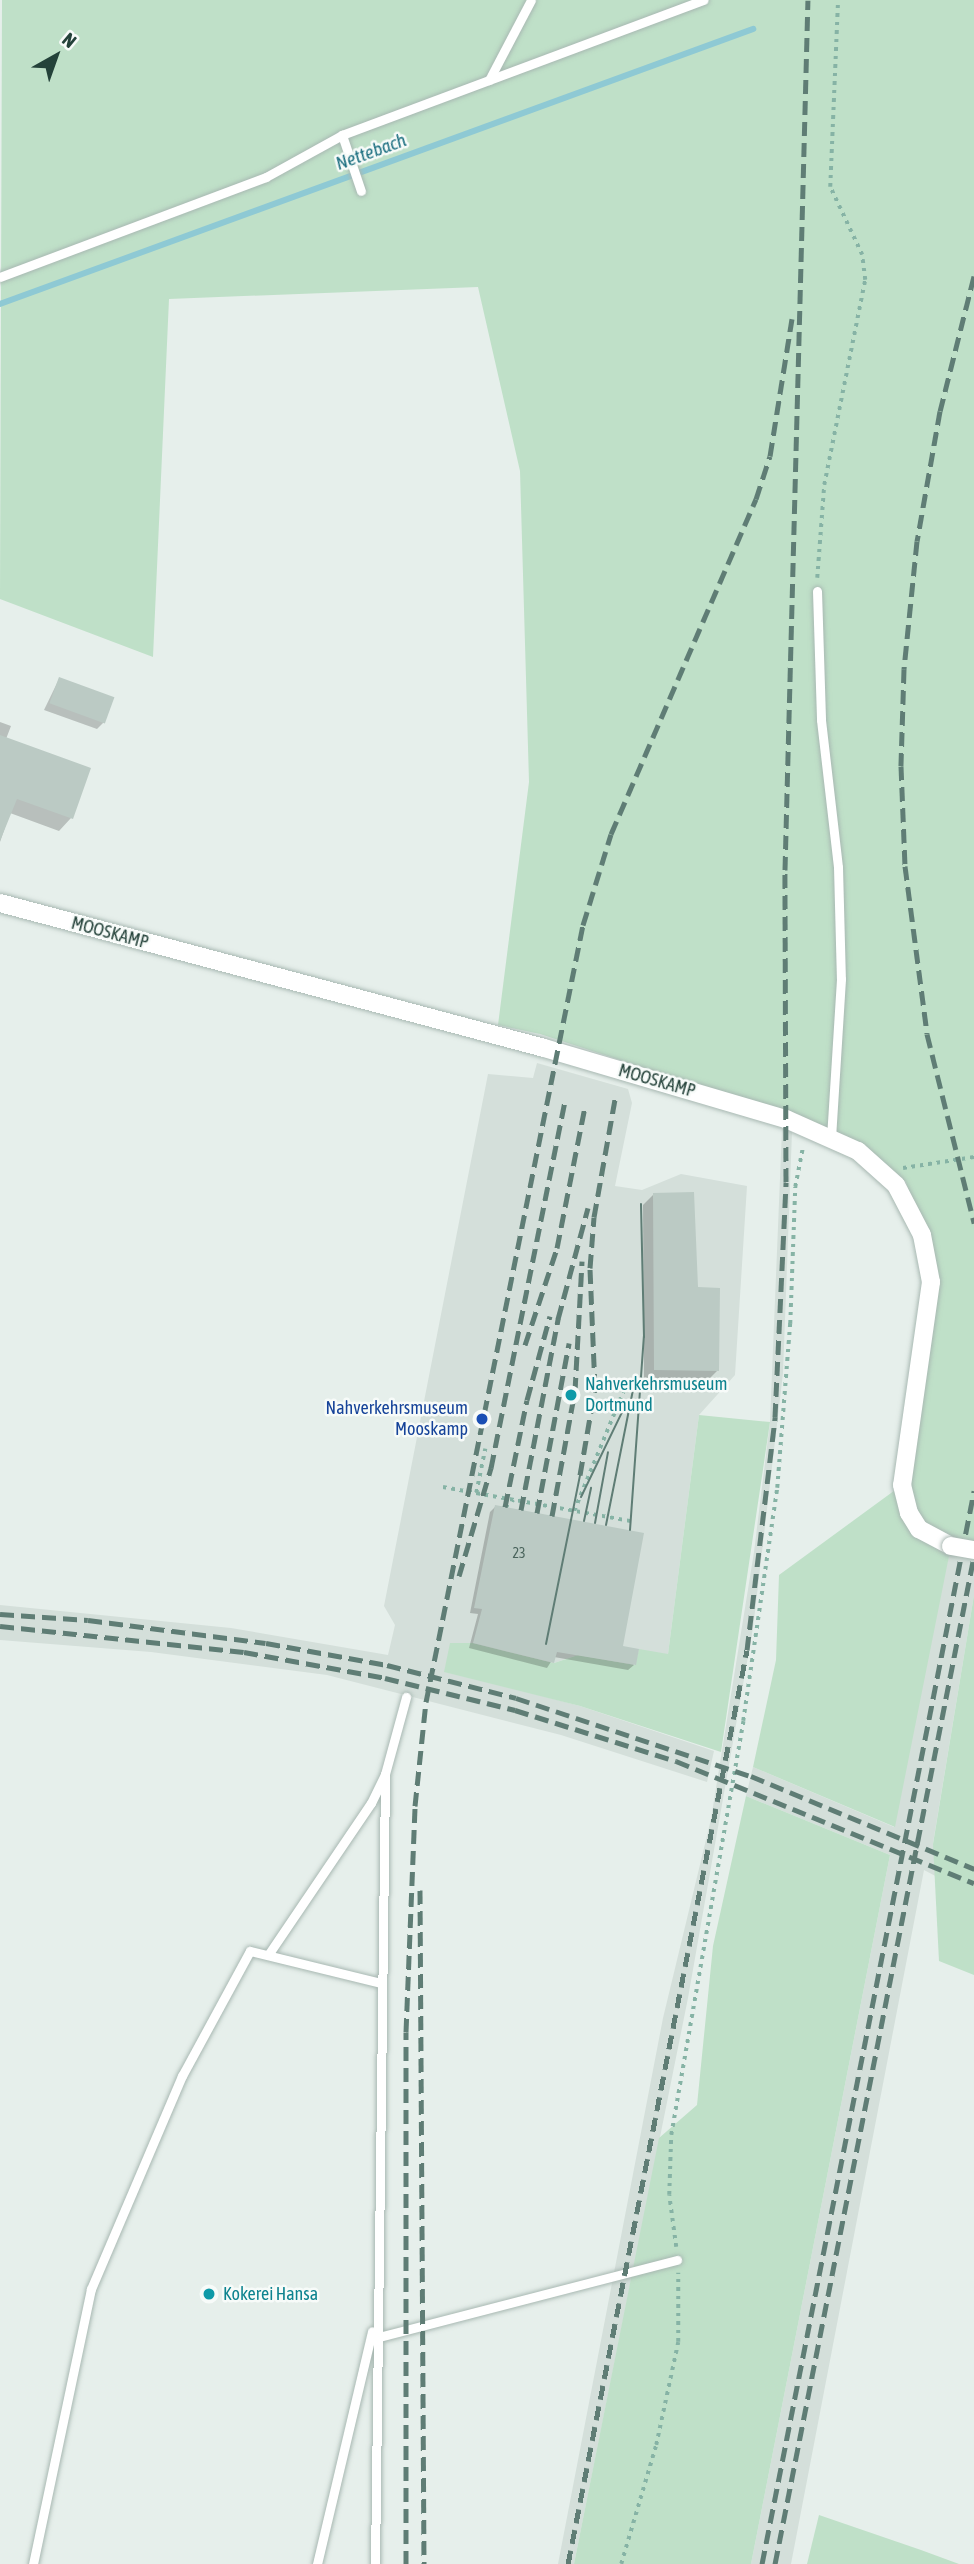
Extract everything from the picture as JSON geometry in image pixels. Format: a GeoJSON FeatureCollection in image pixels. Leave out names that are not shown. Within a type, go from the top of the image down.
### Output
{"type":"FeatureCollection","features":[{"type":"Feature","properties":{"kind":"street","name":"MOOSKAMP"},"geometry":{"type":"LineString","coordinates":[[0,903],[544,1048],[808,1128],[858,1151],[895,1185],[922,1235],[931,1282],[902,1485],[909,1513],[919,1529],[951,1546],[974,1550]]}},
{"type":"Feature","properties":{"kind":"lane"},"geometry":{"type":"LineString","coordinates":[[489,80],[531,0]]}},
{"type":"Feature","properties":{"kind":"lane"},"geometry":{"type":"LineString","coordinates":[[0,277],[266,177],[342,135],[704,0]]}},
{"type":"Feature","properties":{"kind":"lane"},"geometry":{"type":"LineString","coordinates":[[342,135],[361,191]]}},
{"type":"Feature","properties":{"kind":"lane"},"geometry":{"type":"LineString","coordinates":[[817,591],[821,720],[839,895],[841,979],[831,1138]]}},
{"type":"Feature","properties":{"kind":"lane"},"geometry":{"type":"LineString","coordinates":[[375,2564],[375,2322],[386,1774],[406,1697]]}},
{"type":"Feature","properties":{"kind":"lane"},"geometry":{"type":"LineString","coordinates":[[268,1955],[386,1774]]}},
{"type":"Feature","properties":{"kind":"lane"},"geometry":{"type":"LineString","coordinates":[[33,2564],[91,2288],[182,2076],[250,1951],[381,1983]]}},
{"type":"Feature","properties":{"kind":"lane"},"geometry":{"type":"LineString","coordinates":[[375,2339],[677,2260]]}},
{"type":"Feature","properties":{"kind":"lane"},"geometry":{"type":"LineString","coordinates":[[317,2564],[375,2322]]}},
{"type":"Feature","properties":{"kind":"path"},"geometry":{"type":"LineString","coordinates":[[817,591],[817,538],[824,485],[865,280],[862,255],[830,187],[838,0]]}},
{"type":"Feature","properties":{"kind":"path"},"geometry":{"type":"LineString","coordinates":[[621,2564],[656,2445],[678,2342],[677,2260],[669,2195],[671,2136],[743,1721],[777,1488],[790,1324],[795,1187],[808,1128]]}},
{"type":"Feature","properties":{"kind":"path"},"geometry":{"type":"LineString","coordinates":[[880,1171],[974,1157]]}},
{"type":"Feature","properties":{"kind":"path"},"geometry":{"type":"LineString","coordinates":[[574,1511],[625,1387]]}},
{"type":"Feature","properties":{"kind":"path"},"geometry":{"type":"LineString","coordinates":[[476,1493],[485,1449]]}},
{"type":"Feature","properties":{"kind":"path"},"geometry":{"type":"LineString","coordinates":[[443,1487],[631,1521]]}},
{"type":"Feature","properties":{"kind":"path"},"geometry":{"type":"LineString","coordinates":[[505,1507],[513,1500]]}},
{"type":"Feature","properties":{"kind":"shaded area","name":"Nahverkehrsmuseum Dortmund"},"geometry":{"type":"Polygon","coordinates":[[[537,1063],[628,1089],[632,1103],[615,1186],[642,1190],[681,1174],[747,1186],[735,1375],[699,1415],[668,1654],[636,1665],[578,1655],[554,1663],[473,1643],[451,1643],[445,1670],[580,1706],[714,1751],[707,1782],[561,1735],[327,1675],[151,1652],[0,1640],[0,1605],[231,1628],[388,1655],[395,1625],[384,1606],[488,1074],[533,1078],[537,1063]]]}},
{"type":"Feature","properties":{"kind":"shaded area"},"geometry":{"type":"Polygon","coordinates":[[[782,1129],[792,1132],[783,1373],[753,1628],[688,1998],[574,2564],[558,2564],[663,2018],[711,1819],[754,1552],[770,1422],[782,1129]]]}},
{"type":"Feature","properties":{"kind":"shaded area"},"geometry":{"type":"Polygon","coordinates":[[[974,1428],[974,1595],[933,1843],[943,1880],[924,1870],[791,2564],[751,2564],[890,1855],[746,1796],[753,1767],[894,1827],[974,1428]]]}},
{"type":"Feature","properties":{"kind":"green space"},"geometry":{"type":"Polygon","coordinates":[[[2,0],[974,0],[974,1560],[951,1546],[895,1827],[753,1767],[776,1660],[779,1575],[902,1485],[926,1336],[922,1235],[906,1182],[863,1145],[820,1125],[540,1034],[498,1025],[529,782],[520,471],[478,287],[169,299],[153,657],[0,599],[2,0]]]}},
{"type":"Feature","properties":{"kind":"green space"},"geometry":{"type":"Polygon","coordinates":[[[699,1415],[770,1422],[721,1752],[580,1706],[444,1672],[450,1643],[473,1643],[554,1663],[578,1655],[635,1665],[639,1649],[668,1654],[699,1415]]]}},
{"type":"Feature","properties":{"kind":"green space"},"geometry":{"type":"Polygon","coordinates":[[[974,1595],[974,1975],[939,1961],[933,1844],[974,1595]]]}},
{"type":"Feature","properties":{"kind":"green space"},"geometry":{"type":"Polygon","coordinates":[[[746,1796],[890,1855],[751,2564],[574,2564],[659,2138],[697,2105],[713,1946],[746,1796]]]}},
{"type":"Feature","properties":{"kind":"green space"},"geometry":{"type":"Polygon","coordinates":[[[819,2515],[921,2550],[959,2564],[807,2564],[819,2515]]]}},
{"type":"Feature","properties":{"kind":"building"},"geometry":{"type":"Polygon","coordinates":[[[59,677],[114,697],[105,723],[49,703],[59,677]]]}},
{"type":"Feature","properties":{"kind":"building"},"geometry":{"type":"Polygon","coordinates":[[[0,735],[91,768],[73,819],[17,799],[0,841],[0,735]]]}},
{"type":"Feature","properties":{"kind":"building"},"geometry":{"type":"Polygon","coordinates":[[[694,1192],[698,1287],[720,1288],[719,1371],[654,1370],[653,1193],[694,1192]]]}},
{"type":"Feature","properties":{"kind":"building"},"geometry":{"type":"Polygon","coordinates":[[[495,1505],[644,1533],[623,1646],[639,1649],[636,1665],[557,1652],[554,1663],[473,1643],[482,1609],[474,1608],[495,1505]]]}},
{"type":"Feature","properties":{"kind":"waterway","name":"Nettebach"},"geometry":{"type":"LineString","coordinates":[[0,304],[753,29]]}},
{"type":"Feature","properties":{"kind":"tram line"},"geometry":{"type":"LineString","coordinates":[[630,1530],[644,1337],[641,1204]]}},
{"type":"Feature","properties":{"kind":"tram line"},"geometry":{"type":"LineString","coordinates":[[606,1525],[634,1385]]}},
{"type":"Feature","properties":{"kind":"tram line"},"geometry":{"type":"LineString","coordinates":[[581,1497],[624,1408]]}},
{"type":"Feature","properties":{"kind":"tram line"},"geometry":{"type":"LineString","coordinates":[[595,1523],[608,1452]]}},
{"type":"Feature","properties":{"kind":"tram line"},"geometry":{"type":"LineString","coordinates":[[546,1644],[580,1475]]}},
{"type":"Feature","properties":{"kind":"tram line"},"geometry":{"type":"LineString","coordinates":[[584,1521],[591,1488]]}},
{"type":"Feature","properties":{"kind":"railway"},"geometry":{"type":"LineString","coordinates":[[568,2564],[747,1650],[775,1417],[786,1182],[785,870],[808,0]]}},
{"type":"Feature","properties":{"kind":"railway"},"geometry":{"type":"LineString","coordinates":[[974,276],[940,411],[917,541],[904,669],[901,766],[905,866],[927,1034],[974,1223]]}},
{"type":"Feature","properties":{"kind":"railway"},"geometry":{"type":"LineString","coordinates":[[406,2564],[406,2032],[415,1806],[426,1702],[583,925],[611,834],[756,499],[770,456],[792,319]]}},
{"type":"Feature","properties":{"kind":"railway"},"geometry":{"type":"LineString","coordinates":[[580,1475],[595,1388],[590,1268],[594,1217],[616,1094]]}},
{"type":"Feature","properties":{"kind":"railway"},"geometry":{"type":"LineString","coordinates":[[459,1576],[491,1468],[565,1102]]}},
{"type":"Feature","properties":{"kind":"railway"},"geometry":{"type":"LineString","coordinates":[[525,1345],[557,1248],[585,1106]]}},
{"type":"Feature","properties":{"kind":"railway"},"geometry":{"type":"LineString","coordinates":[[521,1510],[558,1319],[588,1208]]}},
{"type":"Feature","properties":{"kind":"railway"},"geometry":{"type":"LineString","coordinates":[[552,1516],[575,1391],[582,1261]]}},
{"type":"Feature","properties":{"kind":"railway"},"geometry":{"type":"LineString","coordinates":[[505,1507],[527,1400],[550,1316]]}},
{"type":"Feature","properties":{"kind":"railway"},"geometry":{"type":"LineString","coordinates":[[537,1513],[569,1343]]}},
{"type":"Feature","properties":{"kind":"railway"},"geometry":{"type":"LineString","coordinates":[[762,2564],[974,1491]]}},
{"type":"Feature","properties":{"kind":"railway"},"geometry":{"type":"LineString","coordinates":[[775,2564],[974,1556]]}},
{"type":"Feature","properties":{"kind":"railway"},"geometry":{"type":"LineString","coordinates":[[0,1614],[88,1620],[266,1643],[387,1665],[516,1698],[751,1776],[974,1869]]}},
{"type":"Feature","properties":{"kind":"railway"},"geometry":{"type":"LineString","coordinates":[[0,1626],[244,1652],[385,1678],[515,1710],[676,1761],[974,1883]]}},
{"type":"Feature","properties":{"kind":"railway"},"geometry":{"type":"LineString","coordinates":[[420,1890],[424,2564]]}},
{"type":"Feature","properties":{"kind":"place","name":"Nahverkehrsmuseum Dortmund"},"geometry":{"type":"Point","coordinates":[571,1395]}},
{"type":"Feature","properties":{"kind":"place","name":"Nahverkehrsmuseum Mooskamp"},"geometry":{"type":"Point","coordinates":[482,1419]}},
{"type":"Feature","properties":{"kind":"place","name":"Kokerei Hansa"},"geometry":{"type":"Point","coordinates":[209,2294]}}]}
